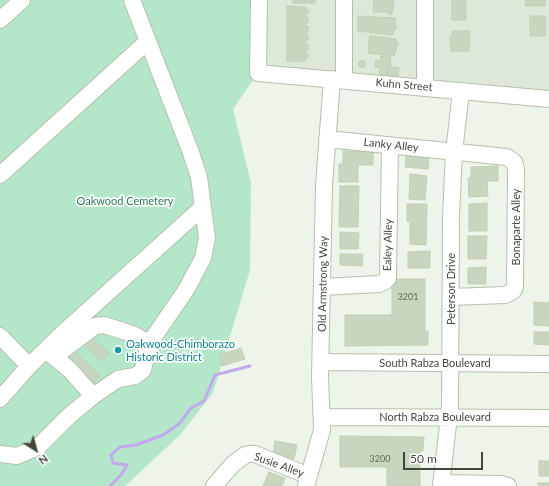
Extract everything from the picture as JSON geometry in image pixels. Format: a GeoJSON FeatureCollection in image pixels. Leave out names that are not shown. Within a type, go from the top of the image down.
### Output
{"type":"FeatureCollection","features":[{"type":"Feature","properties":{"kind":"street"},"geometry":{"type":"LineString","coordinates":[[0,20],[22,0]]}},
{"type":"Feature","properties":{"kind":"street"},"geometry":{"type":"LineString","coordinates":[[0,454],[17,456],[38,447],[69,416],[93,396],[118,378],[135,376],[143,370],[150,344],[186,290],[203,258],[207,238],[199,176],[132,0]]}},
{"type":"Feature","properties":{"kind":"street","name":"Kuhn Street"},"geometry":{"type":"LineString","coordinates":[[259,0],[258,73],[549,99]]}},
{"type":"Feature","properties":{"kind":"street","name":"Old Armstrong Way"},"geometry":{"type":"LineString","coordinates":[[308,483],[322,430],[320,376],[322,362],[324,185],[327,138],[338,80],[344,0]]}},
{"type":"Feature","properties":{"kind":"street"},"geometry":{"type":"LineString","coordinates":[[425,0],[425,87]]}},
{"type":"Feature","properties":{"kind":"street"},"geometry":{"type":"LineString","coordinates":[[0,175],[148,41]]}},
{"type":"Feature","properties":{"kind":"street","name":"Peterson Drive"},"geometry":{"type":"LineString","coordinates":[[441,484],[449,417],[451,363],[451,217],[454,152],[461,91]]}},
{"type":"Feature","properties":{"kind":"street","name":"Lanky Alley"},"geometry":{"type":"LineString","coordinates":[[327,138],[454,152]]}},
{"type":"Feature","properties":{"kind":"street","name":"Ealey Alley"},"geometry":{"type":"LineString","coordinates":[[323,287],[379,284],[388,278],[390,145]]}},
{"type":"Feature","properties":{"kind":"street","name":"Bonaparte Alley"},"geometry":{"type":"LineString","coordinates":[[451,296],[505,295],[513,291],[516,283],[516,170],[514,162],[507,157],[454,152]]}},
{"type":"Feature","properties":{"kind":"street"},"geometry":{"type":"LineString","coordinates":[[50,353],[144,259],[203,207]]}},
{"type":"Feature","properties":{"kind":"street"},"geometry":{"type":"LineString","coordinates":[[0,399],[29,366],[95,326],[104,325],[120,330],[135,335],[150,344]]}},
{"type":"Feature","properties":{"kind":"street"},"geometry":{"type":"LineString","coordinates":[[0,336],[29,366]]}},
{"type":"Feature","properties":{"kind":"street"},"geometry":{"type":"LineString","coordinates":[[50,353],[93,396]]}},
{"type":"Feature","properties":{"kind":"street","name":"South Rabza Boulevard"},"geometry":{"type":"LineString","coordinates":[[322,362],[549,364]]}},
{"type":"Feature","properties":{"kind":"street","name":"North Rabza Boulevard"},"geometry":{"type":"LineString","coordinates":[[322,417],[549,418]]}},
{"type":"Feature","properties":{"kind":"street","name":"Susie Alley"},"geometry":{"type":"LineString","coordinates":[[214,486],[233,464],[244,455],[249,454],[308,483]]}},
{"type":"Feature","properties":{"kind":"street"},"geometry":{"type":"LineString","coordinates":[[441,484],[501,484],[508,486]]}},
{"type":"Feature","properties":{"kind":"shaded area"},"geometry":{"type":"Polygon","coordinates":[[[254,0],[549,0],[549,106],[258,73],[254,0]]]}},
{"type":"Feature","properties":{"kind":"green space","name":"Oakwood Cemetery"},"geometry":{"type":"Polygon","coordinates":[[[0,0],[254,0],[258,73],[233,109],[251,183],[250,270],[213,393],[179,436],[125,486],[0,486],[0,0]]]}},
{"type":"Feature","properties":{"kind":"building"},"geometry":{"type":"Polygon","coordinates":[[[293,0],[315,0],[315,3],[293,3],[293,0]]]}},
{"type":"Feature","properties":{"kind":"building"},"geometry":{"type":"Polygon","coordinates":[[[374,0],[394,0],[392,14],[388,14],[388,12],[373,12],[374,0]]]}},
{"type":"Feature","properties":{"kind":"building"},"geometry":{"type":"Polygon","coordinates":[[[452,0],[466,0],[466,20],[452,20],[452,0]]]}},
{"type":"Feature","properties":{"kind":"building"},"geometry":{"type":"Polygon","coordinates":[[[526,0],[545,0],[545,6],[525,6],[526,0]]]}},
{"type":"Feature","properties":{"kind":"building"},"geometry":{"type":"Polygon","coordinates":[[[287,6],[305,7],[305,9],[308,9],[308,14],[305,14],[305,17],[308,17],[308,23],[305,23],[305,26],[308,26],[308,32],[305,32],[305,34],[308,35],[308,40],[305,40],[305,44],[308,44],[308,50],[305,50],[305,53],[308,53],[308,58],[305,58],[305,61],[287,61],[287,6]]]}},
{"type":"Feature","properties":{"kind":"building"},"geometry":{"type":"Polygon","coordinates":[[[358,16],[395,18],[396,30],[393,30],[393,35],[358,31],[358,16]]]}},
{"type":"Feature","properties":{"kind":"building"},"geometry":{"type":"Polygon","coordinates":[[[530,16],[545,16],[545,36],[530,36],[530,16]]]}},
{"type":"Feature","properties":{"kind":"building"},"geometry":{"type":"Polygon","coordinates":[[[452,31],[470,31],[469,51],[451,51],[450,37],[452,37],[452,31]]]}},
{"type":"Feature","properties":{"kind":"building"},"geometry":{"type":"Polygon","coordinates":[[[370,36],[396,39],[396,43],[398,43],[394,56],[368,53],[370,36]]]}},
{"type":"Feature","properties":{"kind":"building"},"geometry":{"type":"Polygon","coordinates":[[[381,56],[391,57],[390,67],[399,68],[398,76],[379,74],[380,68],[375,67],[376,60],[380,61],[381,56]]]}},
{"type":"Feature","properties":{"kind":"building"},"geometry":{"type":"Polygon","coordinates":[[[362,60],[365,61],[365,67],[362,68],[359,67],[358,64],[359,61],[362,60]]]}},
{"type":"Feature","properties":{"kind":"building"},"geometry":{"type":"Polygon","coordinates":[[[343,151],[373,151],[373,165],[358,165],[358,182],[339,182],[339,164],[343,164],[343,151]]]}},
{"type":"Feature","properties":{"kind":"building"},"geometry":{"type":"Polygon","coordinates":[[[406,155],[429,157],[428,169],[405,167],[406,155]]]}},
{"type":"Feature","properties":{"kind":"building"},"geometry":{"type":"Polygon","coordinates":[[[498,166],[498,181],[487,181],[488,196],[469,197],[468,178],[471,178],[471,167],[498,166]]]}},
{"type":"Feature","properties":{"kind":"building"},"geometry":{"type":"Polygon","coordinates":[[[410,174],[427,176],[425,200],[409,199],[410,174]]]}},
{"type":"Feature","properties":{"kind":"building"},"geometry":{"type":"Polygon","coordinates":[[[340,186],[359,186],[358,227],[339,227],[340,186]]]}},
{"type":"Feature","properties":{"kind":"building"},"geometry":{"type":"Polygon","coordinates":[[[487,203],[487,231],[469,231],[469,204],[487,203]]]}},
{"type":"Feature","properties":{"kind":"building"},"geometry":{"type":"Polygon","coordinates":[[[407,204],[427,204],[426,245],[410,244],[410,222],[407,221],[407,204]]]}},
{"type":"Feature","properties":{"kind":"building"},"geometry":{"type":"Polygon","coordinates":[[[340,232],[359,233],[358,249],[340,249],[340,232]]]}},
{"type":"Feature","properties":{"kind":"building"},"geometry":{"type":"Polygon","coordinates":[[[468,236],[487,236],[486,259],[468,259],[468,236]]]}},
{"type":"Feature","properties":{"kind":"building"},"geometry":{"type":"Polygon","coordinates":[[[430,251],[430,268],[408,268],[408,252],[430,251]]]}},
{"type":"Feature","properties":{"kind":"building"},"geometry":{"type":"Polygon","coordinates":[[[340,254],[363,254],[362,266],[340,265],[340,254]]]}},
{"type":"Feature","properties":{"kind":"building"},"geometry":{"type":"Polygon","coordinates":[[[486,267],[486,284],[468,284],[468,268],[486,267]]]}},
{"type":"Feature","properties":{"kind":"building"},"geometry":{"type":"Polygon","coordinates":[[[392,279],[425,279],[425,331],[428,331],[428,345],[345,346],[345,315],[392,315],[392,279]]]}},
{"type":"Feature","properties":{"kind":"building"},"geometry":{"type":"Polygon","coordinates":[[[534,302],[549,303],[549,326],[534,325],[534,302]]]}},
{"type":"Feature","properties":{"kind":"building"},"geometry":{"type":"Polygon","coordinates":[[[534,332],[549,332],[549,345],[534,344],[534,332]]]}},
{"type":"Feature","properties":{"kind":"building"},"geometry":{"type":"Polygon","coordinates":[[[87,333],[109,353],[102,361],[80,341],[87,333]]]}},
{"type":"Feature","properties":{"kind":"building"},"geometry":{"type":"Polygon","coordinates":[[[241,348],[245,359],[222,366],[219,355],[241,348]]]}},
{"type":"Feature","properties":{"kind":"building"},"geometry":{"type":"Polygon","coordinates":[[[72,350],[100,375],[93,384],[64,359],[72,350]]]}},
{"type":"Feature","properties":{"kind":"building"},"geometry":{"type":"Polygon","coordinates":[[[340,436],[424,437],[423,451],[420,451],[420,486],[387,486],[387,467],[340,467],[340,436]]]}},
{"type":"Feature","properties":{"kind":"building"},"geometry":{"type":"Polygon","coordinates":[[[275,441],[297,445],[294,459],[273,456],[275,441]]]}},
{"type":"Feature","properties":{"kind":"building"},"geometry":{"type":"Polygon","coordinates":[[[539,461],[549,461],[549,476],[539,476],[539,461]]]}},
{"type":"Feature","properties":{"kind":"building"},"geometry":{"type":"Polygon","coordinates":[[[269,472],[285,478],[282,486],[263,486],[269,472]]]}},
{"type":"Feature","properties":{"kind":"building"},"geometry":{"type":"Polygon","coordinates":[[[538,483],[549,483],[549,486],[538,486],[538,483]]]}},
{"type":"Feature","properties":{"kind":"waterway"},"geometry":{"type":"LineString","coordinates":[[110,486],[121,475],[127,465],[113,463],[111,455],[120,447],[136,445],[163,435],[179,424],[191,408],[204,401],[215,375],[250,366]]}},
{"type":"Feature","properties":{"kind":"place","name":"Oakwood-Chimborazo Historic District"},"geometry":{"type":"Point","coordinates":[118,350]}}]}
